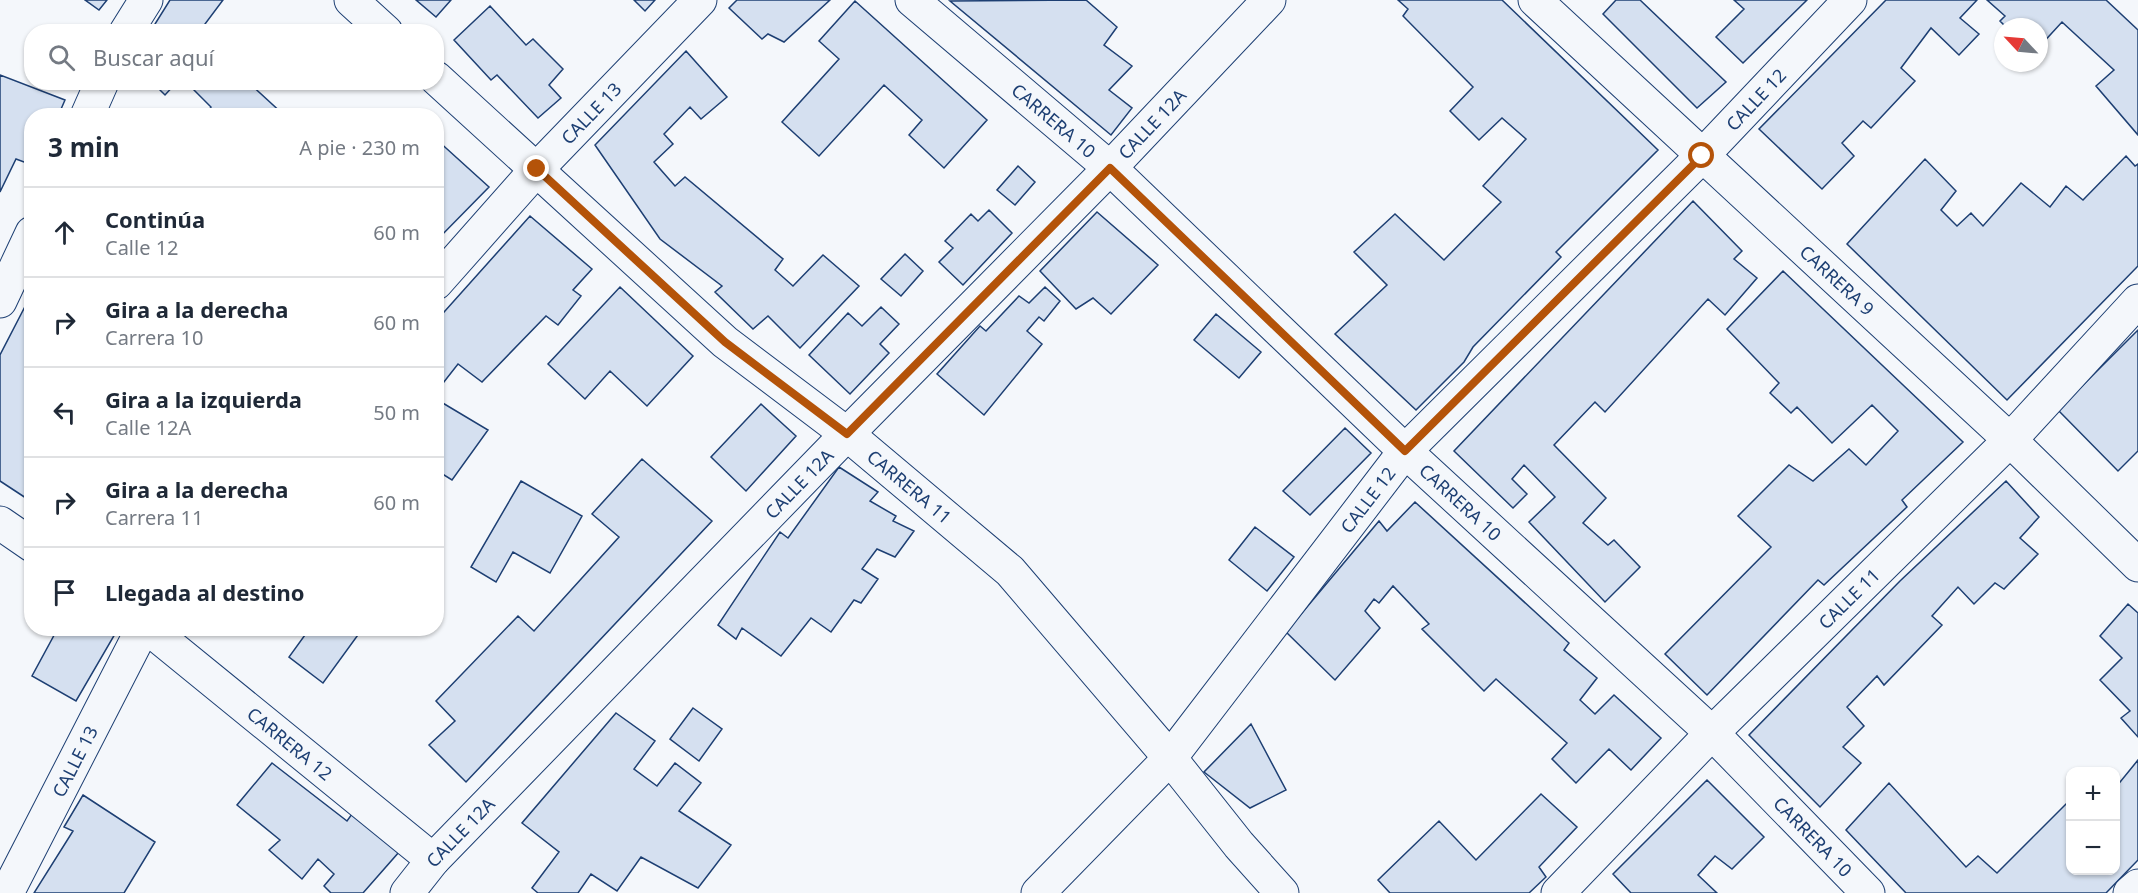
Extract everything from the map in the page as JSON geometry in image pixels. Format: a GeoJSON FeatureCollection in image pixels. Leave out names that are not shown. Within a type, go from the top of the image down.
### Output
{"type":"FeatureCollection","features":[{"type":"Feature","properties":{"kind":"street"},"geometry":{"type":"LineString","coordinates":[[131,24],[146,0]]}},
{"type":"Feature","properties":{"kind":"street"},"geometry":{"type":"LineString","coordinates":[[351,0],[377,24]]}},
{"type":"Feature","properties":{"kind":"street","name":"CALLE 13"},"geometry":{"type":"LineString","coordinates":[[444,274],[537,169],[700,0]]}},
{"type":"Feature","properties":{"kind":"street","name":"CARRERA 10"},"geometry":{"type":"LineString","coordinates":[[912,0],[1110,168],[1405,451],[1712,733],[1868,893]]}},
{"type":"Feature","properties":{"kind":"street","name":"CALLE 12A"},"geometry":{"type":"LineString","coordinates":[[407,893],[433,860],[847,434],[1110,168],[1269,0]]}},
{"type":"Feature","properties":{"kind":"street","name":"CARRERA 9"},"geometry":{"type":"LineString","coordinates":[[1535,0],[2010,440],[2138,565]]}},
{"type":"Feature","properties":{"kind":"street","name":"CALLE 12"},"geometry":{"type":"LineString","coordinates":[[1038,893],[1170,758],[1405,451],[1702,156],[1850,0]]}},
{"type":"Feature","properties":{"kind":"street","name":"CARRERA 11"},"geometry":{"type":"LineString","coordinates":[[444,85],[725,342],[847,434],[1010,571],[1170,758],[1239,846],[1282,893]]}},
{"type":"Feature","properties":{"kind":"street"},"geometry":{"type":"LineString","coordinates":[[91,108],[98,90]]}},
{"type":"Feature","properties":{"kind":"street"},"geometry":{"type":"LineString","coordinates":[[0,301],[24,250]]}},
{"type":"Feature","properties":{"kind":"street","name":"CALLE 11"},"geometry":{"type":"LineString","coordinates":[[1558,893],[1712,733],[2010,440],[2138,301]]}},
{"type":"Feature","properties":{"kind":"street"},"geometry":{"type":"LineString","coordinates":[[0,523],[24,540]]}},
{"type":"Feature","properties":{"kind":"street","name":"CALLE 13"},"geometry":{"type":"LineString","coordinates":[[7,893],[141,636]]}},
{"type":"Feature","properties":{"kind":"street","name":"CARRERA 12"},"geometry":{"type":"LineString","coordinates":[[155,636],[433,860]]}},
{"type":"Feature","properties":{"kind":"street"},"geometry":{"type":"LineString","coordinates":[[2130,893],[2138,886]]}},
{"type":"Feature","properties":{"kind":"building"},"geometry":{"type":"Polygon","coordinates":[[[85,0],[107,0],[99,10],[85,0]]]}},
{"type":"Feature","properties":{"kind":"building"},"geometry":{"type":"Polygon","coordinates":[[[170,0],[223,0],[205,24],[155,24],[170,0]]]}},
{"type":"Feature","properties":{"kind":"building"},"geometry":{"type":"Polygon","coordinates":[[[416,0],[451,0],[436,17],[416,0]]]}},
{"type":"Feature","properties":{"kind":"building"},"geometry":{"type":"Polygon","coordinates":[[[634,0],[655,0],[645,11],[634,0]]]}},
{"type":"Feature","properties":{"kind":"building"},"geometry":{"type":"Polygon","coordinates":[[[737,0],[830,0],[784,42],[768,34],[762,39],[729,8],[737,0]]]}},
{"type":"Feature","properties":{"kind":"building"},"geometry":{"type":"Polygon","coordinates":[[[1086,0],[1117,27],[1104,45],[1132,66],[1109,90],[1132,108],[1111,135],[950,1],[1086,0]]]}},
{"type":"Feature","properties":{"kind":"building"},"geometry":{"type":"Polygon","coordinates":[[[1398,0],[1502,0],[1658,150],[1556,252],[1561,257],[1473,347],[1464,362],[1416,410],[1335,334],[1387,285],[1354,252],[1395,214],[1444,260],[1501,202],[1483,186],[1526,139],[1502,118],[1479,140],[1450,111],[1473,87],[1403,16],[1408,9],[1398,0]]]}},
{"type":"Feature","properties":{"kind":"building"},"geometry":{"type":"Polygon","coordinates":[[[1616,0],[1640,0],[1726,82],[1697,108],[1603,14],[1616,0]]]}},
{"type":"Feature","properties":{"kind":"building"},"geometry":{"type":"Polygon","coordinates":[[[1734,0],[1807,0],[1743,63],[1716,37],[1744,9],[1734,0]]]}},
{"type":"Feature","properties":{"kind":"building"},"geometry":{"type":"Polygon","coordinates":[[[1886,0],[1977,0],[1960,18],[1979,34],[1959,55],[1931,28],[1901,68],[1915,81],[1871,128],[1863,121],[1842,143],[1854,156],[1822,189],[1759,129],[1886,0]]]}},
{"type":"Feature","properties":{"kind":"building"},"geometry":{"type":"Polygon","coordinates":[[[1987,0],[2106,0],[2138,30],[2138,135],[2096,86],[2114,70],[2062,22],[2048,37],[2048,18],[2003,18],[2005,16],[1987,0]]]}},
{"type":"Feature","properties":{"kind":"building"},"geometry":{"type":"Polygon","coordinates":[[[855,1],[987,120],[944,168],[909,135],[922,120],[884,85],[819,156],[782,122],[839,59],[819,41],[855,1]]]}},
{"type":"Feature","properties":{"kind":"building"},"geometry":{"type":"Polygon","coordinates":[[[490,6],[526,45],[533,39],[563,69],[549,85],[561,98],[538,118],[497,75],[491,80],[454,40],[490,6]]]}},
{"type":"Feature","properties":{"kind":"building"},"geometry":{"type":"Polygon","coordinates":[[[686,51],[727,97],[701,119],[690,107],[664,134],[673,144],[654,162],[675,186],[685,177],[783,259],[775,270],[793,286],[823,255],[859,286],[800,348],[768,316],[753,329],[715,292],[722,286],[660,239],[595,145],[686,51]]]}},
{"type":"Feature","properties":{"kind":"building"},"geometry":{"type":"Polygon","coordinates":[[[0,75],[24,84],[24,90],[39,90],[65,100],[62,108],[24,108],[24,162],[16,159],[0,192],[0,75]]]}},
{"type":"Feature","properties":{"kind":"building"},"geometry":{"type":"Polygon","coordinates":[[[160,90],[170,90],[165,95],[160,90]]]}},
{"type":"Feature","properties":{"kind":"building"},"geometry":{"type":"Polygon","coordinates":[[[194,90],[257,90],[276,108],[210,108],[194,90]]]}},
{"type":"Feature","properties":{"kind":"building"},"geometry":{"type":"Polygon","coordinates":[[[444,146],[489,187],[444,233],[444,146]]]}},
{"type":"Feature","properties":{"kind":"building"},"geometry":{"type":"Polygon","coordinates":[[[2126,156],[2135,166],[2138,164],[2138,266],[2007,400],[1847,244],[1925,159],[1956,191],[1941,210],[1957,226],[1971,213],[1983,226],[2021,183],[2050,207],[2066,186],[2083,200],[2126,156]]]}},
{"type":"Feature","properties":{"kind":"building"},"geometry":{"type":"Polygon","coordinates":[[[1018,166],[1035,182],[1015,205],[997,190],[1018,166]]]}},
{"type":"Feature","properties":{"kind":"building"},"geometry":{"type":"Polygon","coordinates":[[[1693,201],[1742,251],[1734,259],[1757,278],[1725,315],[1708,299],[1605,412],[1595,402],[1554,445],[1606,498],[1583,523],[1608,545],[1614,540],[1640,567],[1605,602],[1529,522],[1555,497],[1524,465],[1512,479],[1527,494],[1513,508],[1454,451],[1693,201]]]}},
{"type":"Feature","properties":{"kind":"building"},"geometry":{"type":"Polygon","coordinates":[[[989,210],[1012,233],[963,285],[939,262],[953,248],[945,241],[971,214],[978,221],[989,210]]]}},
{"type":"Feature","properties":{"kind":"building"},"geometry":{"type":"Polygon","coordinates":[[[1097,212],[1158,265],[1111,314],[1093,298],[1076,309],[1040,271],[1097,212]]]}},
{"type":"Feature","properties":{"kind":"building"},"geometry":{"type":"Polygon","coordinates":[[[530,216],[592,269],[573,290],[581,296],[558,325],[546,316],[482,382],[458,364],[444,382],[444,312],[530,216]]]}},
{"type":"Feature","properties":{"kind":"building"},"geometry":{"type":"Polygon","coordinates":[[[905,254],[923,271],[901,296],[881,279],[905,254]]]}},
{"type":"Feature","properties":{"kind":"building"},"geometry":{"type":"Polygon","coordinates":[[[1783,271],[1963,442],[1902,500],[1907,507],[1824,585],[1818,580],[1707,695],[1665,654],[1771,547],[1738,516],[1789,465],[1813,481],[1849,449],[1866,465],[1898,431],[1872,405],[1832,443],[1797,407],[1791,413],[1770,393],[1779,383],[1727,329],[1783,271]]]}},
{"type":"Feature","properties":{"kind":"building"},"geometry":{"type":"Polygon","coordinates":[[[620,287],[693,356],[647,406],[610,371],[585,399],[548,364],[620,287]]]}},
{"type":"Feature","properties":{"kind":"building"},"geometry":{"type":"Polygon","coordinates":[[[1045,287],[1060,301],[1044,321],[1039,317],[1027,331],[1042,344],[984,415],[937,374],[980,326],[986,331],[1019,296],[1029,303],[1045,287]]]}},
{"type":"Feature","properties":{"kind":"building"},"geometry":{"type":"Polygon","coordinates":[[[881,307],[899,324],[880,344],[889,353],[850,394],[809,355],[848,313],[862,326],[881,307]]]}},
{"type":"Feature","properties":{"kind":"building"},"geometry":{"type":"Polygon","coordinates":[[[24,308],[24,497],[0,481],[0,355],[24,308]]]}},
{"type":"Feature","properties":{"kind":"building"},"geometry":{"type":"Polygon","coordinates":[[[1216,314],[1261,352],[1239,378],[1194,340],[1216,314]]]}},
{"type":"Feature","properties":{"kind":"building"},"geometry":{"type":"Polygon","coordinates":[[[2138,330],[2138,451],[2118,471],[2058,410],[2138,330]]]}},
{"type":"Feature","properties":{"kind":"building"},"geometry":{"type":"Polygon","coordinates":[[[444,404],[488,430],[452,480],[444,475],[444,404]]]}},
{"type":"Feature","properties":{"kind":"building"},"geometry":{"type":"Polygon","coordinates":[[[761,404],[796,436],[746,491],[711,457],[761,404]]]}},
{"type":"Feature","properties":{"kind":"building"},"geometry":{"type":"Polygon","coordinates":[[[1345,428],[1371,453],[1310,515],[1283,491],[1345,428]]]}},
{"type":"Feature","properties":{"kind":"building"},"geometry":{"type":"Polygon","coordinates":[[[642,459],[712,521],[466,782],[429,745],[455,721],[436,701],[518,616],[534,631],[619,537],[592,514],[642,459]]]}},
{"type":"Feature","properties":{"kind":"building"},"geometry":{"type":"Polygon","coordinates":[[[839,467],[878,492],[870,501],[896,516],[893,521],[914,531],[895,557],[877,549],[862,569],[878,579],[861,603],[854,600],[831,632],[811,618],[781,656],[742,628],[736,639],[718,625],[780,532],[788,538],[839,467]]]}},
{"type":"Feature","properties":{"kind":"building"},"geometry":{"type":"Polygon","coordinates":[[[521,481],[582,516],[550,573],[513,552],[496,582],[471,567],[521,481]]]}},
{"type":"Feature","properties":{"kind":"building"},"geometry":{"type":"Polygon","coordinates":[[[2006,481],[2039,517],[2020,538],[2038,554],[2004,589],[1995,583],[1974,604],[1958,587],[1932,616],[1942,625],[1884,685],[1877,676],[1847,707],[1864,726],[1843,747],[1861,763],[1820,807],[1749,735],[1900,581],[2006,481]]]}},
{"type":"Feature","properties":{"kind":"building"},"geometry":{"type":"Polygon","coordinates":[[[1415,502],[1569,643],[1564,650],[1597,678],[1580,700],[1595,714],[1614,695],[1661,738],[1631,770],[1609,749],[1576,783],[1552,759],[1567,743],[1496,679],[1484,691],[1422,629],[1429,624],[1393,586],[1379,603],[1374,599],[1365,611],[1380,628],[1335,680],[1286,632],[1379,521],[1387,531],[1415,502]]]}},
{"type":"Feature","properties":{"kind":"building"},"geometry":{"type":"Polygon","coordinates":[[[1255,527],[1294,557],[1267,591],[1229,560],[1255,527]]]}},
{"type":"Feature","properties":{"kind":"building"},"geometry":{"type":"Polygon","coordinates":[[[2128,604],[2138,613],[2138,737],[2121,718],[2130,711],[2100,680],[2122,658],[2100,636],[2128,604]]]}},
{"type":"Feature","properties":{"kind":"building"},"geometry":{"type":"Polygon","coordinates":[[[54,636],[114,636],[76,701],[32,676],[54,636]]]}},
{"type":"Feature","properties":{"kind":"building"},"geometry":{"type":"Polygon","coordinates":[[[304,636],[357,636],[323,683],[289,657],[304,636]]]}},
{"type":"Feature","properties":{"kind":"building"},"geometry":{"type":"Polygon","coordinates":[[[693,708],[722,729],[699,761],[670,739],[693,708]]]}},
{"type":"Feature","properties":{"kind":"building"},"geometry":{"type":"Polygon","coordinates":[[[616,713],[655,741],[634,769],[657,786],[675,763],[701,783],[679,811],[731,845],[698,888],[641,857],[617,891],[591,874],[578,893],[538,893],[532,888],[559,852],[522,823],[616,713]]]}},
{"type":"Feature","properties":{"kind":"building"},"geometry":{"type":"Polygon","coordinates":[[[1251,724],[1286,790],[1250,808],[1204,772],[1251,724]]]}},
{"type":"Feature","properties":{"kind":"building"},"geometry":{"type":"Polygon","coordinates":[[[2138,760],[2138,860],[2106,893],[1906,893],[1846,830],[1889,783],[1966,867],[1978,856],[1997,873],[2066,804],[2066,875],[2120,875],[2120,782],[2138,760]]]}},
{"type":"Feature","properties":{"kind":"building"},"geometry":{"type":"Polygon","coordinates":[[[272,763],[347,821],[352,814],[399,852],[363,893],[331,893],[324,886],[334,874],[318,859],[302,879],[269,850],[280,840],[237,805],[272,763]]]}},
{"type":"Feature","properties":{"kind":"building"},"geometry":{"type":"Polygon","coordinates":[[[1707,780],[1764,837],[1732,869],[1715,856],[1698,875],[1717,893],[1631,893],[1613,874],[1707,780]]]}},
{"type":"Feature","properties":{"kind":"building"},"geometry":{"type":"Polygon","coordinates":[[[1541,794],[1577,827],[1539,867],[1546,877],[1529,893],[1390,893],[1378,880],[1439,821],[1476,860],[1541,794]]]}},
{"type":"Feature","properties":{"kind":"building"},"geometry":{"type":"Polygon","coordinates":[[[83,795],[155,842],[124,893],[34,893],[73,831],[64,827],[83,795]]]}},
{"type":"Feature","properties":{"kind":"route"},"geometry":{"type":"LineString","coordinates":[[537,169],[725,342],[847,434],[1110,168],[1405,451],[1702,156]]}}]}
